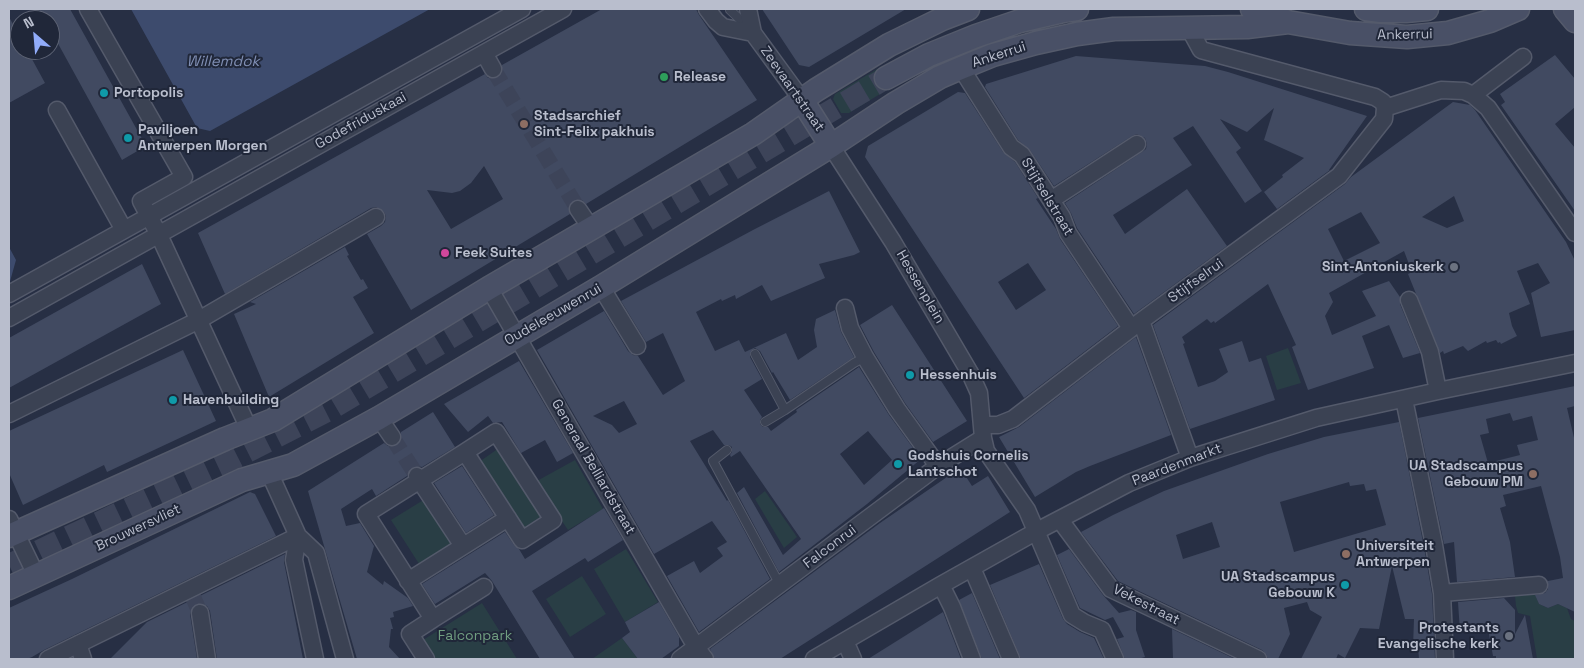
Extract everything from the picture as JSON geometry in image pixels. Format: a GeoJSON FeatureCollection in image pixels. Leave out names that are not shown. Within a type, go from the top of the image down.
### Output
{"type":"FeatureCollection","features":[{"type":"Feature","properties":{"kind":"street"},"geometry":{"type":"LineString","coordinates":[[88,9],[184,177],[141,202],[159,235],[249,429]]}},
{"type":"Feature","properties":{"kind":"street","name":"Godefriduskaai"},"geometry":{"type":"LineString","coordinates":[[9,294],[522,9]]}},
{"type":"Feature","properties":{"kind":"street","name":"Godefriduskaai"},"geometry":{"type":"LineString","coordinates":[[9,318],[564,9]]}},
{"type":"Feature","properties":{"kind":"street","name":"Zeevaartstraat"},"geometry":{"type":"LineString","coordinates":[[708,9],[716,21],[723,26],[753,33]]}},
{"type":"Feature","properties":{"kind":"street","name":"Zeevaartstraat"},"geometry":{"type":"LineString","coordinates":[[748,9],[753,33],[802,100],[831,146]]}},
{"type":"Feature","properties":{"kind":"street"},"geometry":{"type":"LineString","coordinates":[[36,576],[11,529],[273,420],[490,288],[753,134],[802,100],[889,45],[942,19],[968,9]]}},
{"type":"Feature","properties":{"kind":"street","name":"Ankerrui"},"geometry":{"type":"LineString","coordinates":[[886,78],[929,55],[976,36],[1020,21],[1077,9]]}},
{"type":"Feature","properties":{"kind":"street","name":"Ankerrui"},"geometry":{"type":"LineString","coordinates":[[1252,9],[1288,22],[1350,33],[1407,37],[1448,33],[1490,21],[1518,9]]}},
{"type":"Feature","properties":{"kind":"street","name":"Ankerrui"},"geometry":{"type":"LineString","coordinates":[[1366,9],[1406,11],[1427,9]]}},
{"type":"Feature","properties":{"kind":"street"},"geometry":{"type":"LineString","coordinates":[[1565,9],[1575,21]]}},
{"type":"Feature","properties":{"kind":"street","name":"Ankerrui"},"geometry":{"type":"LineString","coordinates":[[831,146],[896,103],[940,77],[993,55],[1076,34],[1114,29],[1247,27],[1288,22]]}},
{"type":"Feature","properties":{"kind":"street"},"geometry":{"type":"LineString","coordinates":[[1189,28],[1202,50],[1376,97],[1383,102],[1385,108],[1441,90],[1464,91],[1473,95],[1488,108],[1575,233]]}},
{"type":"Feature","properties":{"kind":"street"},"geometry":{"type":"LineString","coordinates":[[484,53],[493,70]]}},
{"type":"Feature","properties":{"kind":"street"},"geometry":{"type":"LineString","coordinates":[[1473,95],[1522,56]]}},
{"type":"Feature","properties":{"kind":"street","name":"Stijfselstraat"},"geometry":{"type":"LineString","coordinates":[[961,68],[1011,147],[1022,155],[1062,217],[1068,233],[1136,325],[1190,458]]}},
{"type":"Feature","properties":{"kind":"street","name":"Stijfselrui"},"geometry":{"type":"LineString","coordinates":[[983,431],[1013,419],[1136,325],[1339,176],[1384,120],[1385,108]]}},
{"type":"Feature","properties":{"kind":"street"},"geometry":{"type":"LineString","coordinates":[[57,110],[124,230]]}},
{"type":"Feature","properties":{"kind":"street"},"geometry":{"type":"LineString","coordinates":[[1051,200],[1137,144]]}},
{"type":"Feature","properties":{"kind":"street","name":"Oudeleeuwenrui"},"geometry":{"type":"LineString","coordinates":[[269,472],[293,465],[379,418],[601,287],[831,146]]}},
{"type":"Feature","properties":{"kind":"street","name":"Hessenplein"},"geometry":{"type":"LineString","coordinates":[[831,146],[894,242],[970,372],[979,393],[986,451],[1027,510],[1072,615],[1102,630],[1114,659]]}},
{"type":"Feature","properties":{"kind":"street"},"geometry":{"type":"LineString","coordinates":[[578,209],[591,228]]}},
{"type":"Feature","properties":{"kind":"street"},"geometry":{"type":"LineString","coordinates":[[9,414],[199,320],[376,217]]}},
{"type":"Feature","properties":{"kind":"street"},"geometry":{"type":"LineString","coordinates":[[601,287],[637,346]]}},
{"type":"Feature","properties":{"kind":"street","name":"Generaal Belliardstraat"},"geometry":{"type":"LineString","coordinates":[[490,288],[701,653]]}},
{"type":"Feature","properties":{"kind":"street"},"geometry":{"type":"LineString","coordinates":[[1409,300],[1430,352],[1438,391]]}},
{"type":"Feature","properties":{"kind":"street"},"geometry":{"type":"LineString","coordinates":[[845,308],[859,360],[938,466]]}},
{"type":"Feature","properties":{"kind":"street","name":"Paardenmarkt"},"geometry":{"type":"LineString","coordinates":[[814,659],[1037,531],[1129,483],[1190,458],[1316,418],[1575,363]]}},
{"type":"Feature","properties":{"kind":"street"},"geometry":{"type":"LineString","coordinates":[[1404,399],[1442,593],[1445,659]]}},
{"type":"Feature","properties":{"kind":"street"},"geometry":{"type":"LineString","coordinates":[[379,418],[392,438]]}},
{"type":"Feature","properties":{"kind":"street","name":"Falconrui"},"geometry":{"type":"LineString","coordinates":[[680,659],[701,653],[780,585],[983,431]]}},
{"type":"Feature","properties":{"kind":"street"},"geometry":{"type":"LineString","coordinates":[[433,619],[366,514],[418,478],[496,432],[553,520],[522,540],[465,452]]}},
{"type":"Feature","properties":{"kind":"street"},"geometry":{"type":"LineString","coordinates":[[269,472],[298,536],[316,553],[345,659]]}},
{"type":"Feature","properties":{"kind":"street","name":"Brouwersvliet"},"geometry":{"type":"LineString","coordinates":[[9,588],[242,480],[269,472]]}},
{"type":"Feature","properties":{"kind":"street"},"geometry":{"type":"LineString","coordinates":[[418,478],[463,546]]}},
{"type":"Feature","properties":{"kind":"street"},"geometry":{"type":"LineString","coordinates":[[408,581],[508,518]]}},
{"type":"Feature","properties":{"kind":"street","name":"Vekestraat"},"geometry":{"type":"LineString","coordinates":[[1060,520],[1111,589],[1252,658]]}},
{"type":"Feature","properties":{"kind":"street"},"geometry":{"type":"LineString","coordinates":[[48,659],[81,651],[298,536]]}},
{"type":"Feature","properties":{"kind":"street"},"geometry":{"type":"LineString","coordinates":[[298,536],[294,560],[315,659]]}},
{"type":"Feature","properties":{"kind":"street"},"geometry":{"type":"LineString","coordinates":[[972,568],[1011,659]]}},
{"type":"Feature","properties":{"kind":"street"},"geometry":{"type":"LineString","coordinates":[[940,585],[952,606],[972,659]]}},
{"type":"Feature","properties":{"kind":"street"},"geometry":{"type":"LineString","coordinates":[[1442,593],[1539,585]]}},
{"type":"Feature","properties":{"kind":"street"},"geometry":{"type":"LineString","coordinates":[[426,659],[410,634],[484,587]]}},
{"type":"Feature","properties":{"kind":"street"},"geometry":{"type":"LineString","coordinates":[[200,612],[206,659]]}},
{"type":"Feature","properties":{"kind":"street"},"geometry":{"type":"LineString","coordinates":[[845,641],[853,659]]}},
{"type":"Feature","properties":{"kind":"lane"},"geometry":{"type":"LineString","coordinates":[[730,10],[753,33]]}},
{"type":"Feature","properties":{"kind":"lane"},"geometry":{"type":"LineString","coordinates":[[755,354],[786,410]]}},
{"type":"Feature","properties":{"kind":"lane"},"geometry":{"type":"LineString","coordinates":[[765,422],[786,410],[859,360]]}},
{"type":"Feature","properties":{"kind":"lane"},"geometry":{"type":"LineString","coordinates":[[727,450],[713,461],[780,585]]}},
{"type":"Feature","properties":{"kind":"green space"},"geometry":{"type":"Polygon","coordinates":[[[879,68],[890,88],[849,113],[841,113],[833,99],[835,94],[879,68]]]}},
{"type":"Feature","properties":{"kind":"green space"},"geometry":{"type":"Polygon","coordinates":[[[1288,348],[1301,383],[1277,390],[1266,356],[1288,348]]]}},
{"type":"Feature","properties":{"kind":"green space"},"geometry":{"type":"Polygon","coordinates":[[[499,448],[543,515],[522,529],[479,462],[499,448]]]}},
{"type":"Feature","properties":{"kind":"green space"},"geometry":{"type":"Polygon","coordinates":[[[575,460],[603,509],[568,530],[535,482],[575,460]]]}},
{"type":"Feature","properties":{"kind":"green space"},"geometry":{"type":"Polygon","coordinates":[[[765,491],[797,537],[784,548],[755,499],[765,491]]]}},
{"type":"Feature","properties":{"kind":"green space"},"geometry":{"type":"Polygon","coordinates":[[[425,499],[455,545],[421,567],[391,520],[425,499]]]}},
{"type":"Feature","properties":{"kind":"green space"},"geometry":{"type":"Polygon","coordinates":[[[626,549],[658,602],[625,622],[594,569],[626,549]]]}},
{"type":"Feature","properties":{"kind":"green space"},"geometry":{"type":"Polygon","coordinates":[[[582,576],[606,614],[570,637],[546,599],[582,576]]]}},
{"type":"Feature","properties":{"kind":"green space"},"geometry":{"type":"Polygon","coordinates":[[[1539,585],[1535,594],[1539,604],[1548,608],[1558,604],[1567,608],[1571,619],[1575,621],[1575,659],[1537,659],[1530,616],[1518,613],[1514,586],[1539,585]]]}},
{"type":"Feature","properties":{"kind":"green space","name":"Falconpark"},"geometry":{"type":"Polygon","coordinates":[[[482,603],[517,659],[435,659],[423,640],[482,603]]]}},
{"type":"Feature","properties":{"kind":"green space"},"geometry":{"type":"Polygon","coordinates":[[[622,638],[638,659],[592,659],[622,638]]]}},
{"type":"Feature","properties":{"kind":"water","name":"Willemdok"},"geometry":{"type":"Polygon","coordinates":[[[131,9],[430,9],[210,131],[197,128],[131,9]]]}},
{"type":"Feature","properties":{"kind":"water"},"geometry":{"type":"Polygon","coordinates":[[[9,247],[16,260],[9,285],[9,247]]]}},
{"type":"Feature","properties":{"kind":"building"},"geometry":{"type":"Polygon","coordinates":[[[70,9],[146,146],[122,160],[60,47],[60,10],[40,10],[70,9]]]}},
{"type":"Feature","properties":{"kind":"building"},"geometry":{"type":"Polygon","coordinates":[[[602,9],[696,9],[757,100],[586,204],[582,200],[573,201],[569,205],[570,214],[411,310],[367,234],[385,222],[386,216],[384,212],[376,207],[371,208],[225,294],[198,233],[485,74],[488,78],[497,78],[502,74],[502,65],[602,9]],[[484,166],[471,183],[460,191],[452,193],[427,190],[451,229],[503,199],[484,166]]]}},
{"type":"Feature","properties":{"kind":"building"},"geometry":{"type":"Polygon","coordinates":[[[762,9],[906,9],[809,67],[799,65],[762,9]]]}},
{"type":"Feature","properties":{"kind":"building"},"geometry":{"type":"Polygon","coordinates":[[[9,17],[10,60],[32,60],[45,83],[9,103],[9,17]]]}},
{"type":"Feature","properties":{"kind":"building"},"geometry":{"type":"Polygon","coordinates":[[[1555,55],[1575,79],[1575,107],[1555,124],[1575,148],[1575,211],[1501,105],[1505,102],[1500,94],[1555,55]]]}},
{"type":"Feature","properties":{"kind":"building"},"geometry":{"type":"Polygon","coordinates":[[[1076,56],[1205,66],[1367,116],[1330,170],[1277,209],[1264,192],[1304,158],[1264,140],[1274,108],[1247,132],[1220,119],[1241,148],[1236,152],[1262,191],[1245,203],[1193,126],[1173,138],[1192,165],[1113,215],[1125,234],[1187,189],[1227,246],[1134,314],[1077,228],[1065,203],[1146,149],[1145,138],[1137,134],[1132,136],[1054,186],[1030,150],[1018,140],[985,87],[986,84],[1076,56]]]}},
{"type":"Feature","properties":{"kind":"building"},"geometry":{"type":"Polygon","coordinates":[[[958,92],[965,93],[1003,152],[1015,162],[1038,198],[1036,199],[1056,229],[1060,239],[1118,326],[1024,398],[865,157],[868,146],[958,92]],[[1028,263],[998,282],[1016,310],[1046,290],[1028,263]]]}},
{"type":"Feature","properties":{"kind":"building"},"geometry":{"type":"Polygon","coordinates":[[[1453,102],[1470,105],[1566,242],[1575,261],[1575,330],[1541,337],[1531,293],[1550,283],[1538,263],[1517,271],[1530,304],[1509,313],[1517,336],[1501,344],[1496,340],[1487,343],[1486,341],[1468,351],[1463,346],[1444,354],[1443,351],[1440,353],[1408,274],[1412,272],[1404,251],[1329,293],[1333,302],[1325,316],[1332,335],[1376,316],[1362,291],[1389,281],[1400,297],[1400,304],[1420,353],[1403,358],[1389,325],[1362,336],[1374,368],[1308,390],[1292,347],[1296,345],[1268,284],[1215,323],[1214,321],[1211,323],[1207,319],[1182,337],[1198,387],[1215,381],[1228,372],[1219,349],[1242,341],[1249,362],[1261,358],[1275,400],[1190,429],[1153,325],[1345,184],[1351,177],[1453,102]],[[1454,196],[1422,217],[1447,228],[1464,221],[1454,196]],[[1361,212],[1328,229],[1344,261],[1380,243],[1361,212]]]}},
{"type":"Feature","properties":{"kind":"building"},"geometry":{"type":"Polygon","coordinates":[[[829,191],[860,252],[819,264],[825,278],[771,301],[762,285],[736,299],[735,295],[722,301],[721,299],[696,312],[715,351],[739,340],[745,352],[786,333],[798,360],[817,347],[814,330],[816,319],[835,310],[841,332],[854,357],[790,400],[760,351],[755,348],[751,351],[750,357],[762,379],[744,390],[762,417],[760,424],[763,427],[768,427],[771,431],[797,412],[796,410],[859,367],[889,415],[921,459],[867,504],[779,572],[737,493],[744,487],[783,555],[801,539],[740,451],[731,457],[732,447],[724,445],[713,430],[690,441],[728,500],[770,579],[699,632],[667,576],[694,561],[700,573],[723,556],[717,548],[727,542],[712,521],[654,554],[537,350],[604,311],[628,351],[638,356],[663,395],[685,381],[663,333],[646,342],[621,301],[829,191]],[[624,401],[593,416],[612,425],[619,433],[637,424],[624,401]],[[868,431],[840,454],[864,485],[892,460],[868,431]]]}},
{"type":"Feature","properties":{"kind":"building"},"geometry":{"type":"Polygon","coordinates":[[[345,247],[349,255],[347,256],[368,288],[353,297],[374,333],[269,397],[234,314],[256,304],[250,302],[345,247]]]}},
{"type":"Feature","properties":{"kind":"building"},"geometry":{"type":"Polygon","coordinates":[[[142,264],[161,304],[9,388],[9,338],[142,264]]]}},
{"type":"Feature","properties":{"kind":"building","name":"Hessenhuis"},"geometry":{"type":"Polygon","coordinates":[[[892,305],[967,421],[933,442],[905,403],[860,325],[892,305]]]}},
{"type":"Feature","properties":{"kind":"building"},"geometry":{"type":"Polygon","coordinates":[[[1136,337],[1171,435],[1076,472],[1035,497],[999,437],[1019,427],[1136,337]]]}},
{"type":"Feature","properties":{"kind":"building"},"geometry":{"type":"Polygon","coordinates":[[[183,350],[216,421],[107,472],[104,465],[23,505],[9,473],[9,431],[183,350]]]}},
{"type":"Feature","properties":{"kind":"building"},"geometry":{"type":"Polygon","coordinates":[[[519,361],[573,453],[557,462],[545,440],[521,453],[502,422],[493,423],[488,416],[468,432],[444,404],[519,361]]]}},
{"type":"Feature","properties":{"kind":"building"},"geometry":{"type":"Polygon","coordinates":[[[1575,386],[1575,406],[1567,408],[1575,442],[1575,612],[1558,604],[1548,608],[1539,604],[1535,595],[1545,593],[1548,589],[1548,581],[1563,578],[1560,557],[1541,486],[1503,495],[1506,506],[1500,508],[1510,542],[1515,577],[1457,582],[1454,542],[1444,544],[1418,418],[1575,386]],[[1510,413],[1486,419],[1489,433],[1480,435],[1488,463],[1520,455],[1517,445],[1538,440],[1532,416],[1513,421],[1510,413]]]}},
{"type":"Feature","properties":{"kind":"building"},"geometry":{"type":"Polygon","coordinates":[[[433,412],[455,447],[422,467],[412,467],[408,471],[407,476],[376,496],[372,489],[341,509],[346,526],[360,523],[374,546],[367,572],[383,585],[384,581],[408,598],[413,606],[393,612],[394,617],[390,618],[393,629],[391,629],[389,647],[400,659],[357,659],[308,491],[384,443],[388,446],[397,445],[401,441],[401,432],[433,412]]]}},
{"type":"Feature","properties":{"kind":"building"},"geometry":{"type":"Polygon","coordinates":[[[1399,422],[1432,594],[1435,659],[1419,659],[1418,646],[1413,647],[1414,619],[1405,619],[1392,566],[1379,629],[1360,628],[1345,658],[1338,654],[1336,659],[1301,659],[1322,617],[1310,610],[1307,602],[1284,608],[1290,634],[1278,659],[1268,659],[1262,650],[1118,581],[1081,532],[1164,491],[1268,454],[1324,437],[1399,422]],[[1349,482],[1280,502],[1294,552],[1386,525],[1376,489],[1366,491],[1364,484],[1350,486],[1349,482]],[[1212,522],[1176,535],[1183,559],[1220,547],[1212,522]]]}},
{"type":"Feature","properties":{"kind":"building"},"geometry":{"type":"Polygon","coordinates":[[[462,466],[494,515],[466,533],[434,483],[462,466]]]}},
{"type":"Feature","properties":{"kind":"building"},"geometry":{"type":"Polygon","coordinates":[[[957,468],[961,469],[972,486],[988,476],[1010,512],[780,659],[715,659],[710,649],[957,468]]]}},
{"type":"Feature","properties":{"kind":"building"},"geometry":{"type":"Polygon","coordinates":[[[250,492],[255,494],[276,536],[32,657],[27,659],[9,659],[9,608],[250,492]]]}},
{"type":"Feature","properties":{"kind":"building"},"geometry":{"type":"Polygon","coordinates":[[[604,508],[623,540],[588,562],[585,558],[532,591],[575,659],[540,659],[492,581],[485,573],[435,604],[422,584],[505,532],[525,559],[604,508]]]}},
{"type":"Feature","properties":{"kind":"building"},"geometry":{"type":"Polygon","coordinates":[[[1069,549],[1103,595],[1119,613],[1131,610],[1136,612],[1136,630],[1145,657],[1125,659],[1117,639],[1124,637],[1113,617],[1105,620],[1080,608],[1057,555],[1069,549]]]}},
{"type":"Feature","properties":{"kind":"building"},"geometry":{"type":"Polygon","coordinates":[[[285,554],[284,562],[303,659],[217,659],[210,611],[207,606],[199,603],[193,606],[190,614],[197,659],[110,659],[147,622],[285,554]]]}},
{"type":"Feature","properties":{"kind":"building"},"geometry":{"type":"Polygon","coordinates":[[[1039,564],[1063,619],[1067,624],[1080,632],[1094,638],[1104,659],[1021,659],[990,585],[1039,564]]]}},
{"type":"Feature","properties":{"kind":"building"},"geometry":{"type":"Polygon","coordinates":[[[972,593],[1000,659],[982,659],[959,600],[972,593]]]}},
{"type":"Feature","properties":{"kind":"building"},"geometry":{"type":"Polygon","coordinates":[[[1504,598],[1515,610],[1515,634],[1525,615],[1533,659],[1496,659],[1496,656],[1493,656],[1488,629],[1460,632],[1458,602],[1504,598]]]}},
{"type":"Feature","properties":{"kind":"building"},"geometry":{"type":"Polygon","coordinates":[[[659,602],[679,637],[679,646],[661,659],[638,659],[622,638],[630,632],[625,622],[659,602]]]}},
{"type":"Feature","properties":{"kind":"building"},"geometry":{"type":"Polygon","coordinates":[[[943,612],[961,659],[868,659],[892,644],[943,612]]]}},
{"type":"Feature","properties":{"kind":"building"},"geometry":{"type":"Polygon","coordinates":[[[1172,629],[1235,659],[1173,659],[1172,629]]]}},
{"type":"Feature","properties":{"kind":"tunnel"},"geometry":{"type":"LineString","coordinates":[[493,69],[578,209]]}},
{"type":"Feature","properties":{"kind":"tunnel"},"geometry":{"type":"LineString","coordinates":[[9,565],[227,462],[329,410],[886,78]]}},
{"type":"Feature","properties":{"kind":"tunnel"},"geometry":{"type":"LineString","coordinates":[[392,437],[417,476]]}},
{"type":"Feature","properties":{"kind":"tunnel"},"geometry":{"type":"LineString","coordinates":[[193,597],[200,613]]}},
{"type":"Feature","properties":{"kind":"place","name":"Release"},"geometry":{"type":"Point","coordinates":[664,77]}},
{"type":"Feature","properties":{"kind":"place","name":"Portopolis"},"geometry":{"type":"Point","coordinates":[104,93]}},
{"type":"Feature","properties":{"kind":"place","name":"Stadsarchief Sint-Felix pakhuis"},"geometry":{"type":"Point","coordinates":[524,124]}},
{"type":"Feature","properties":{"kind":"place","name":"Paviljoen Antwerpen Morgen"},"geometry":{"type":"Point","coordinates":[128,138]}},
{"type":"Feature","properties":{"kind":"place","name":"Feek Suites"},"geometry":{"type":"Point","coordinates":[445,253]}},
{"type":"Feature","properties":{"kind":"place","name":"Sint-Antoniuskerk"},"geometry":{"type":"Point","coordinates":[1454,267]}},
{"type":"Feature","properties":{"kind":"place","name":"Hessenhuis"},"geometry":{"type":"Point","coordinates":[910,375]}},
{"type":"Feature","properties":{"kind":"place","name":"Havenbuilding"},"geometry":{"type":"Point","coordinates":[173,400]}},
{"type":"Feature","properties":{"kind":"place","name":"Godshuis Cornelis Lantschot"},"geometry":{"type":"Point","coordinates":[898,464]}},
{"type":"Feature","properties":{"kind":"place","name":"UA Stadscampus Gebouw PM"},"geometry":{"type":"Point","coordinates":[1533,474]}},
{"type":"Feature","properties":{"kind":"place","name":"Universiteit Antwerpen"},"geometry":{"type":"Point","coordinates":[1346,554]}},
{"type":"Feature","properties":{"kind":"place","name":"UA Stadscampus Gebouw K"},"geometry":{"type":"Point","coordinates":[1345,585]}},
{"type":"Feature","properties":{"kind":"place","name":"Protestants Evangelische kerk"},"geometry":{"type":"Point","coordinates":[1509,636]}}]}
